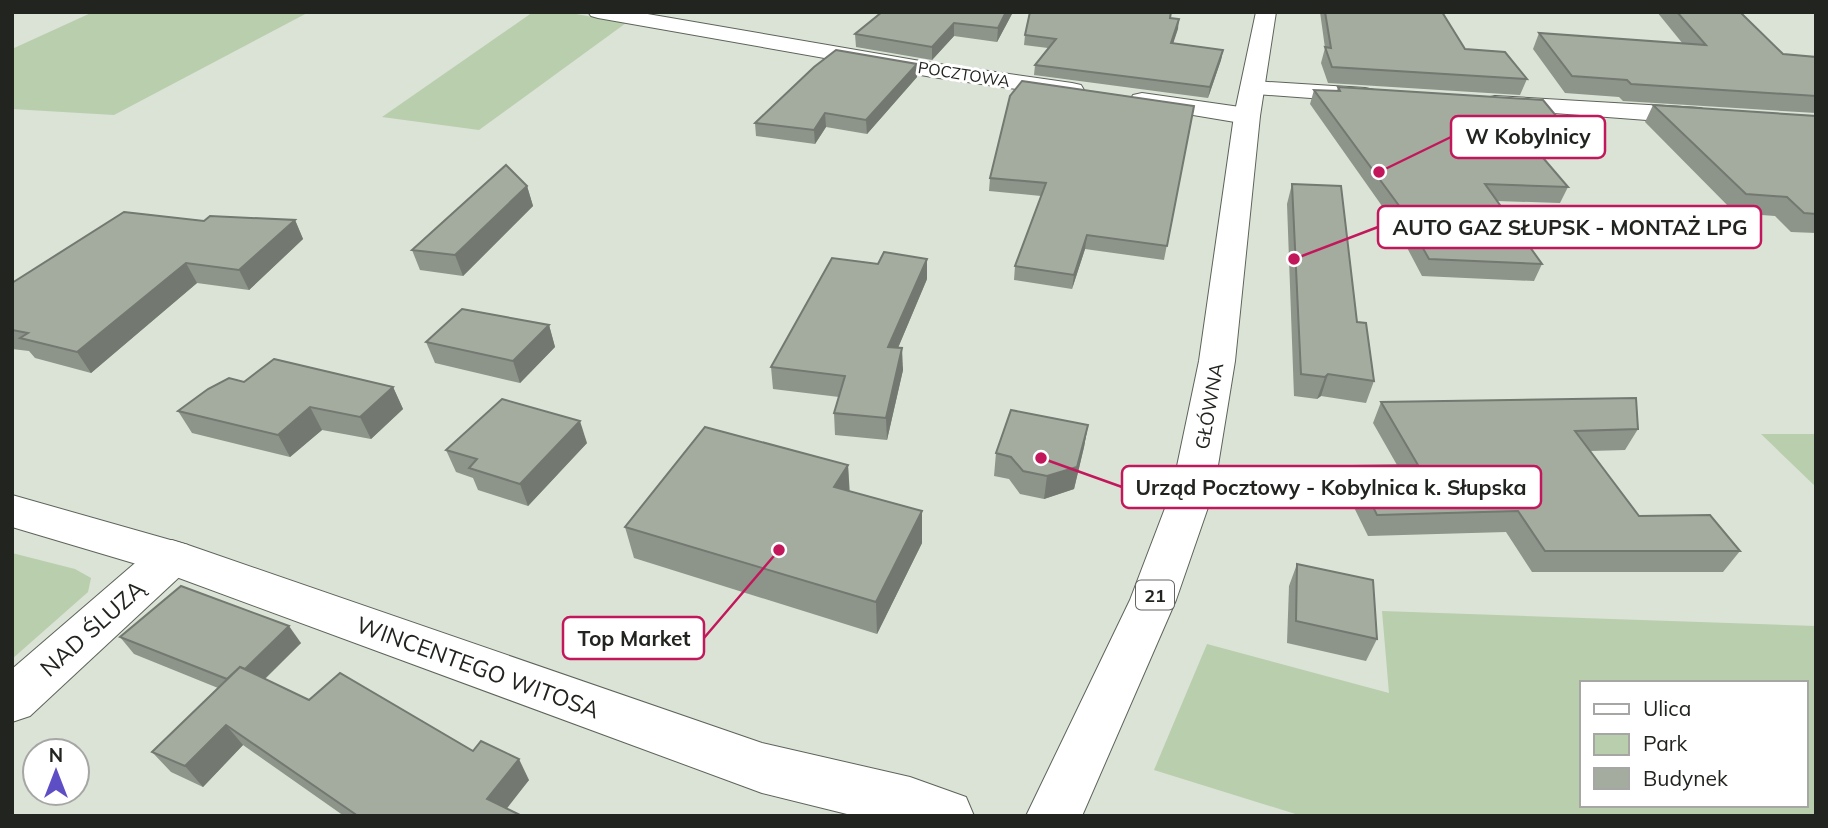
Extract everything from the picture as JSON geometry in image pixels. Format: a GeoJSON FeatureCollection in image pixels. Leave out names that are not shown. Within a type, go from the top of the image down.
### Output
{"type":"FeatureCollection","features":[{"type":"Feature","properties":{"kind":"street","name":"POCZTOWA"},"geometry":{"type":"LineString","coordinates":[[598,12],[1091,93]]}},
{"type":"Feature","properties":{"kind":"street","name":"GŁÓWNA"},"geometry":{"type":"LineString","coordinates":[[1054,816],[1153,600],[1193,490],[1217,361],[1249,102],[1266,12]]}},
{"type":"Feature","properties":{"kind":"street"},"geometry":{"type":"LineString","coordinates":[[1118,97],[1249,102],[1387,97]]}},
{"type":"Feature","properties":{"kind":"street"},"geometry":{"type":"LineString","coordinates":[[1470,102],[1719,117]]}},
{"type":"Feature","properties":{"kind":"street","name":"WINCENTEGO WITOSA"},"geometry":{"type":"LineString","coordinates":[[12,511],[172,557],[762,768],[910,803],[946,816]]}},
{"type":"Feature","properties":{"kind":"street","name":"NAD ŚLUZĄ"},"geometry":{"type":"LineString","coordinates":[[12,700],[172,557]]}},
{"type":"Feature","properties":{"kind":"green space"},"geometry":{"type":"Polygon","coordinates":[[[93,12],[309,12],[114,115],[12,109],[12,49],[93,12]]]}},
{"type":"Feature","properties":{"kind":"green space"},"geometry":{"type":"Polygon","coordinates":[[[533,12],[565,12],[626,23],[479,130],[382,117],[533,12]]]}},
{"type":"Feature","properties":{"kind":"green space"},"geometry":{"type":"Polygon","coordinates":[[[1761,434],[1816,434],[1816,487],[1761,434]]]}},
{"type":"Feature","properties":{"kind":"green space"},"geometry":{"type":"Polygon","coordinates":[[[12,553],[75,569],[91,578],[88,592],[12,659],[12,553]]]}},
{"type":"Feature","properties":{"kind":"green space"},"geometry":{"type":"Polygon","coordinates":[[[1382,611],[1816,626],[1816,816],[1302,816],[1154,770],[1207,644],[1389,693],[1382,611]]]}},
{"type":"Feature","properties":{"kind":"building"},"geometry":{"type":"Polygon","coordinates":[[[882,12],[1006,12],[998,28],[954,23],[932,47],[855,34],[882,12]]]}},
{"type":"Feature","properties":{"kind":"building"},"geometry":{"type":"Polygon","coordinates":[[[1030,12],[1171,12],[1170,18],[1179,19],[1171,43],[1223,50],[1210,87],[1035,65],[1056,39],[1025,35],[1030,12]]]}},
{"type":"Feature","properties":{"kind":"building"},"geometry":{"type":"Polygon","coordinates":[[[1325,12],[1442,12],[1465,49],[1505,52],[1527,79],[1332,67],[1325,47],[1331,48],[1325,12]]]}},
{"type":"Feature","properties":{"kind":"building"},"geometry":{"type":"Polygon","coordinates":[[[1677,12],[1740,12],[1783,54],[1816,57],[1816,96],[1631,84],[1627,80],[1572,76],[1539,33],[1706,45],[1677,12]]]}},
{"type":"Feature","properties":{"kind":"building"},"geometry":{"type":"Polygon","coordinates":[[[836,50],[917,64],[866,120],[825,113],[814,130],[755,123],[814,67],[836,50]]]}},
{"type":"Feature","properties":{"kind":"building"},"geometry":{"type":"Polygon","coordinates":[[[1022,81],[1194,106],[1167,246],[1087,235],[1074,275],[1015,266],[1046,183],[990,178],[1010,96],[1022,81]]]}},
{"type":"Feature","properties":{"kind":"building"},"geometry":{"type":"Polygon","coordinates":[[[1338,87],[1543,100],[1576,140],[1526,138],[1568,187],[1485,184],[1542,264],[1429,259],[1400,207],[1314,90],[1340,91],[1338,87]]]}},
{"type":"Feature","properties":{"kind":"building"},"geometry":{"type":"Polygon","coordinates":[[[1653,105],[1816,116],[1816,214],[1804,213],[1787,197],[1746,194],[1653,105]]]}},
{"type":"Feature","properties":{"kind":"building"},"geometry":{"type":"Polygon","coordinates":[[[506,165],[527,186],[455,255],[412,250],[506,165]]]}},
{"type":"Feature","properties":{"kind":"building"},"geometry":{"type":"Polygon","coordinates":[[[1292,184],[1341,186],[1357,322],[1366,323],[1374,381],[1328,374],[1325,377],[1301,374],[1292,184]]]}},
{"type":"Feature","properties":{"kind":"building"},"geometry":{"type":"Polygon","coordinates":[[[124,212],[204,221],[210,216],[295,220],[239,270],[186,263],[77,352],[20,338],[28,333],[12,330],[12,283],[124,212]]]}},
{"type":"Feature","properties":{"kind":"building"},"geometry":{"type":"Polygon","coordinates":[[[884,252],[927,259],[888,347],[902,348],[886,418],[834,413],[845,376],[771,367],[832,258],[878,264],[884,252]]]}},
{"type":"Feature","properties":{"kind":"building"},"geometry":{"type":"Polygon","coordinates":[[[462,309],[549,325],[513,361],[426,342],[462,309]]]}},
{"type":"Feature","properties":{"kind":"building"},"geometry":{"type":"Polygon","coordinates":[[[274,359],[393,387],[360,417],[310,407],[278,435],[178,411],[208,389],[229,378],[244,382],[274,359]]]}},
{"type":"Feature","properties":{"kind":"building"},"geometry":{"type":"Polygon","coordinates":[[[1636,398],[1638,429],[1575,431],[1639,516],[1710,515],[1740,551],[1545,551],[1518,511],[1377,515],[1353,466],[1418,465],[1381,402],[1636,398]]]}},
{"type":"Feature","properties":{"kind":"building"},"geometry":{"type":"Polygon","coordinates":[[[502,399],[580,421],[520,484],[469,468],[477,459],[446,450],[502,399]]]}},
{"type":"Feature","properties":{"kind":"building"},"geometry":{"type":"Polygon","coordinates":[[[1011,410],[1088,425],[1077,467],[1047,476],[1023,471],[1011,457],[996,453],[1011,410]]]}},
{"type":"Feature","properties":{"kind":"building"},"geometry":{"type":"Polygon","coordinates":[[[705,427],[848,465],[834,487],[922,511],[876,602],[625,527],[705,427]]]}},
{"type":"Feature","properties":{"kind":"building"},"geometry":{"type":"Polygon","coordinates":[[[1297,564],[1373,580],[1377,639],[1296,621],[1297,564]]]}},
{"type":"Feature","properties":{"kind":"building"},"geometry":{"type":"Polygon","coordinates":[[[181,586],[289,626],[245,669],[240,667],[227,679],[120,637],[181,586]]]}},
{"type":"Feature","properties":{"kind":"building"},"geometry":{"type":"Polygon","coordinates":[[[240,667],[309,700],[340,673],[473,751],[481,741],[519,759],[487,799],[522,816],[358,816],[226,725],[185,766],[152,752],[240,667]]]}},
{"type":"Feature","properties":{"kind":"place","name":"W Kobylnicy"},"geometry":{"type":"Point","coordinates":[1379,172]}},
{"type":"Feature","properties":{"kind":"place","name":"AUTO GAZ SŁUPSK - MONTAŻ LPG"},"geometry":{"type":"Point","coordinates":[1294,259]}},
{"type":"Feature","properties":{"kind":"place","name":"Urząd Pocztowy - Kobylnica k. Słupska"},"geometry":{"type":"Point","coordinates":[1041,458]}},
{"type":"Feature","properties":{"kind":"place","name":"Top Market"},"geometry":{"type":"Point","coordinates":[779,550]}}]}
